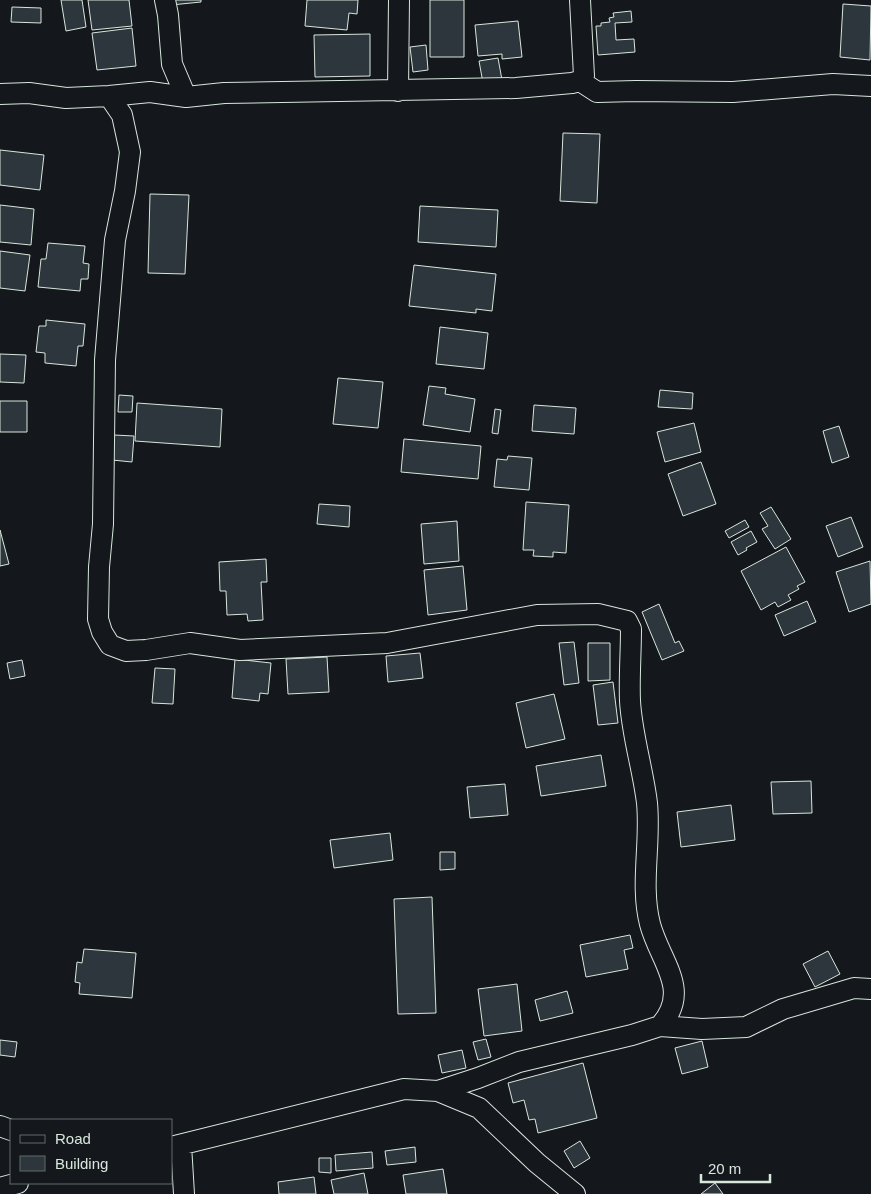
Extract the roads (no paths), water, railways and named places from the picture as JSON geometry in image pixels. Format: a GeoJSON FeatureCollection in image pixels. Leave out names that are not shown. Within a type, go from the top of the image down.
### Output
{"type":"FeatureCollection","features":[{"type":"Feature","properties":{"kind":"street"},"geometry":{"type":"LineString","coordinates":[[165,0],[172,64],[186,97]]}},
{"type":"Feature","properties":{"kind":"street"},"geometry":{"type":"LineString","coordinates":[[398,91],[399,0]]}},
{"type":"Feature","properties":{"kind":"street"},"geometry":{"type":"LineString","coordinates":[[580,0],[584,76],[580,81]]}},
{"type":"Feature","properties":{"kind":"street"},"geometry":{"type":"LineString","coordinates":[[0,94],[29,93],[66,98],[150,92],[186,97],[224,93],[516,88],[580,81],[598,92],[733,92],[833,84],[871,86]]}},
{"type":"Feature","properties":{"kind":"street"},"geometry":{"type":"LineString","coordinates":[[109,96],[122,115],[130,152],[125,191],[115,240],[105,360],[104,524],[99,567],[98,619],[106,639],[110,645],[126,651],[190,643],[240,650],[332,644],[387,643],[537,615],[598,614],[627,621],[631,629],[630,701],[636,748],[647,803],[645,884],[650,924],[675,986],[674,1001],[666,1020],[660,1026]]}},
{"type":"Feature","properties":{"kind":"street"},"geometry":{"type":"LineString","coordinates":[[438,1091],[520,1062],[660,1026],[702,1029],[746,1027],[783,1009],[854,988],[871,989]]}},
{"type":"Feature","properties":{"kind":"street"},"geometry":{"type":"LineString","coordinates":[[184,1194],[176,1146],[404,1089],[438,1091],[479,1108],[537,1163],[575,1194]]}},
{"type":"Feature","properties":{"kind":"street"},"geometry":{"type":"LineString","coordinates":[[0,1188],[14,1184]]}}]}
